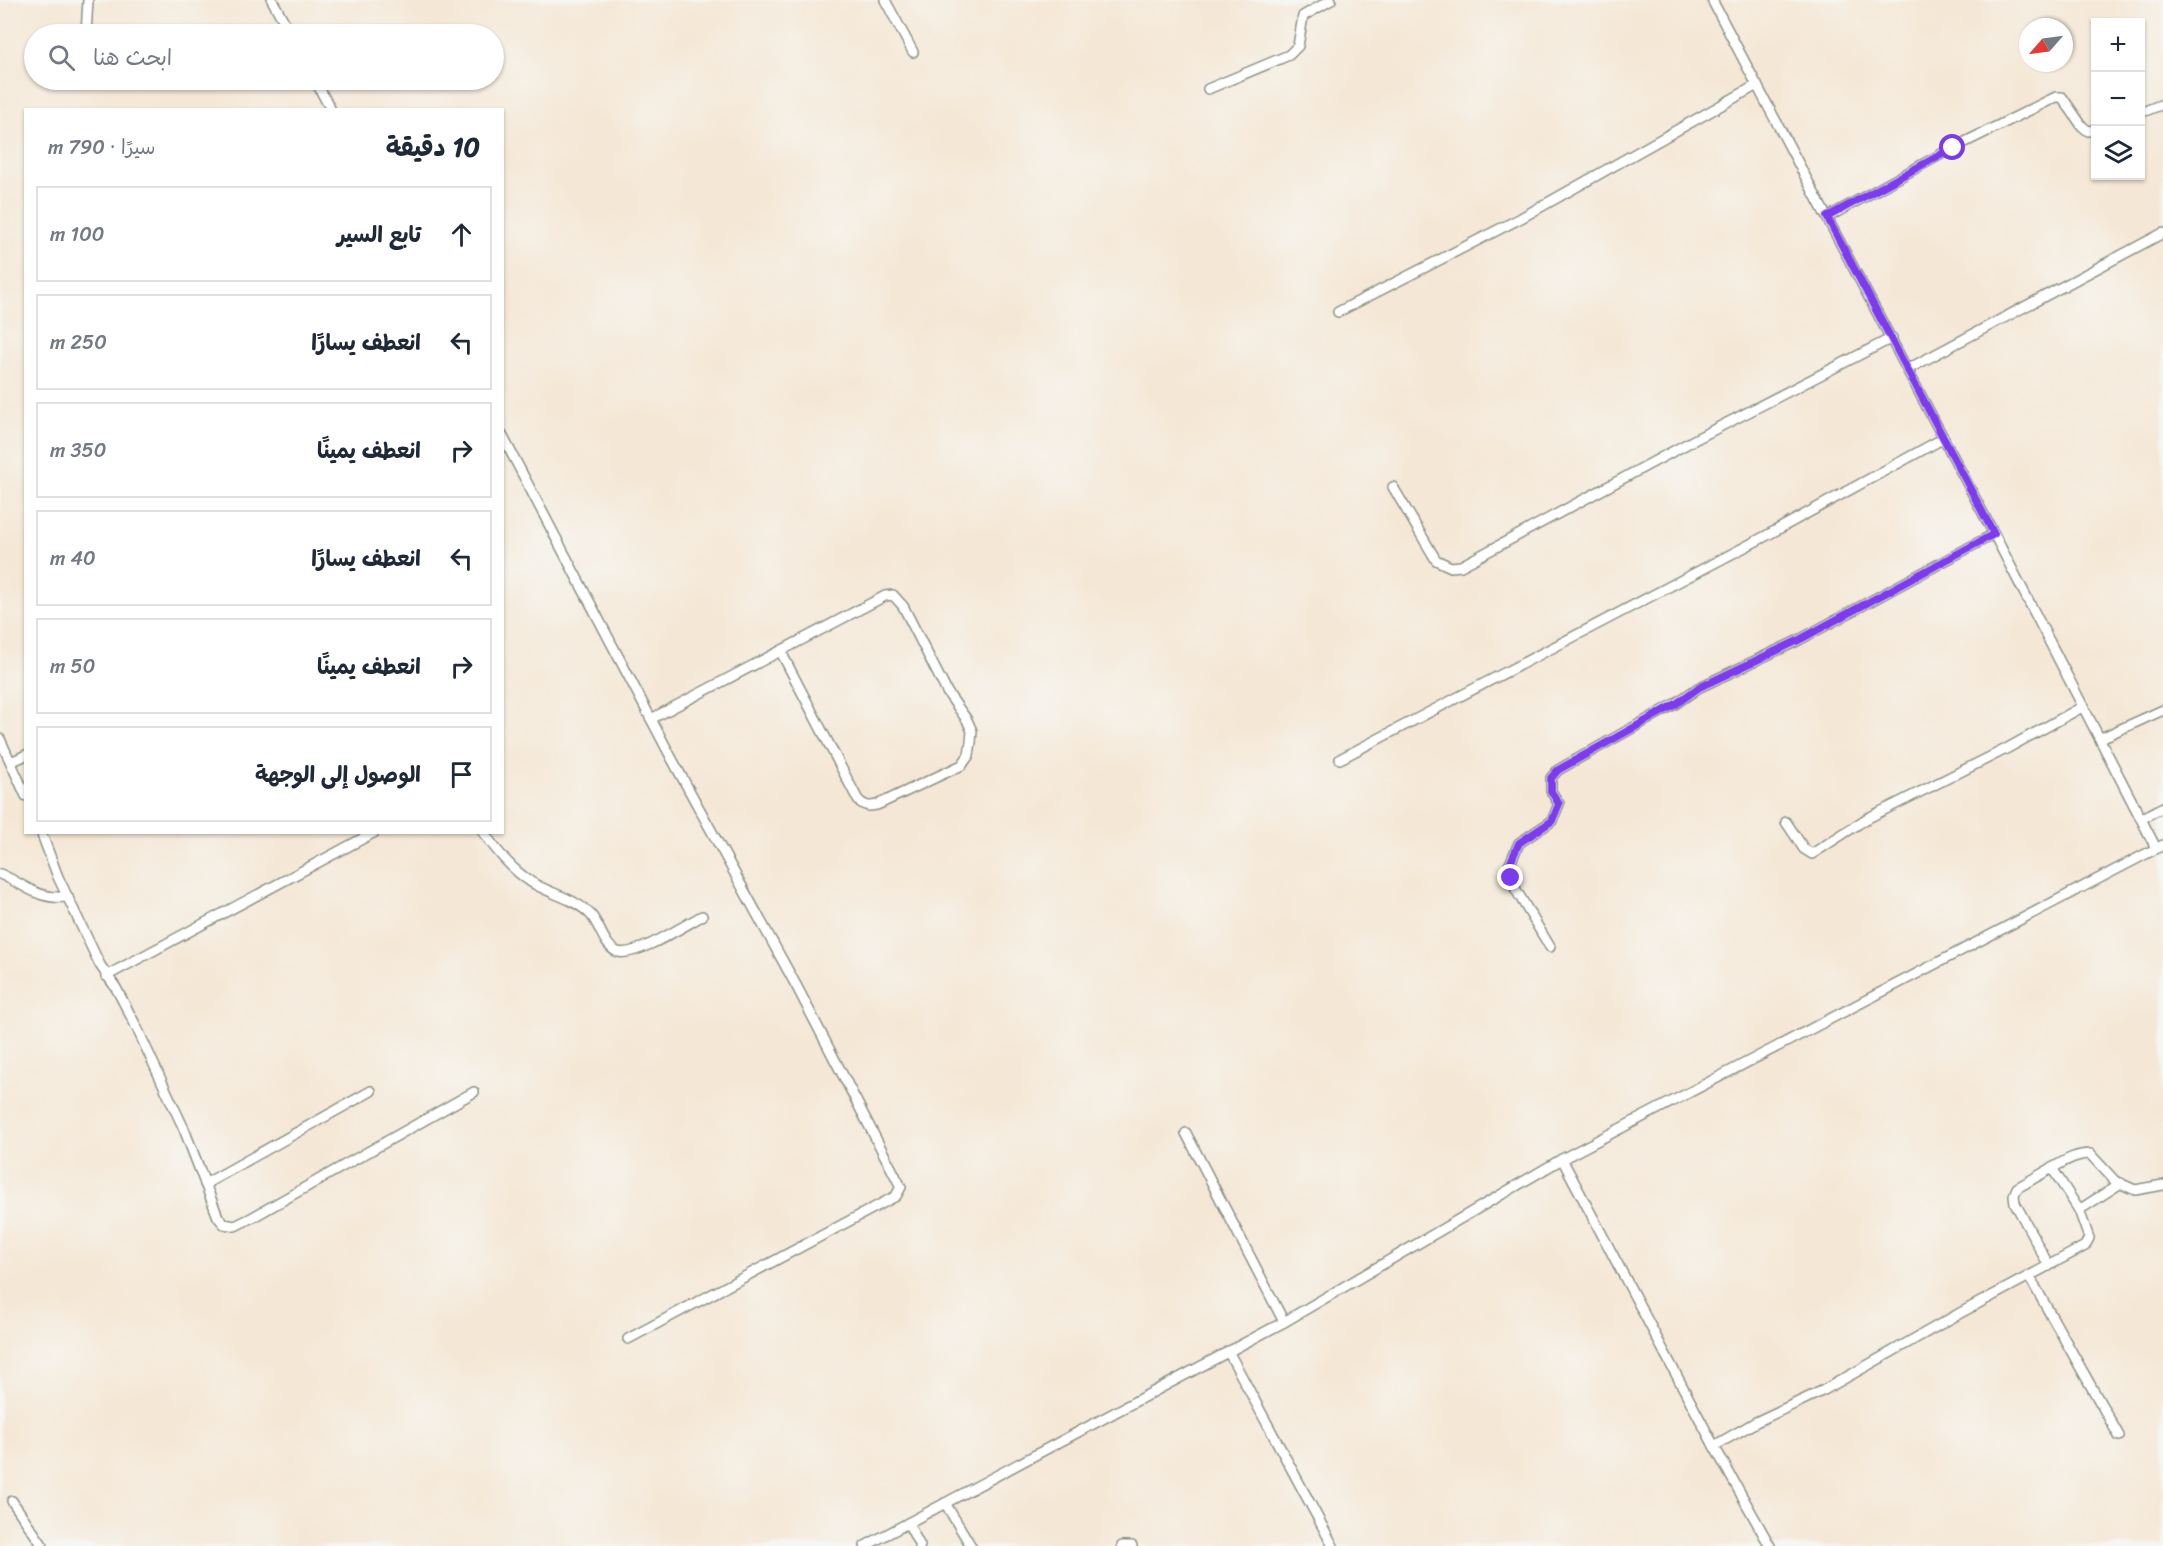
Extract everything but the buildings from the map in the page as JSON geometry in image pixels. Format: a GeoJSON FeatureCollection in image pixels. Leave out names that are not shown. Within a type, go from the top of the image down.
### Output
{"type":"FeatureCollection","features":[{"type":"Feature","properties":{"kind":"street"},"geometry":{"type":"LineString","coordinates":[[87,24],[88,0]]}},
{"type":"Feature","properties":{"kind":"street"},"geometry":{"type":"LineString","coordinates":[[273,0],[286,24]]}},
{"type":"Feature","properties":{"kind":"street"},"geometry":{"type":"LineString","coordinates":[[885,0],[913,52]]}},
{"type":"Feature","properties":{"kind":"street"},"geometry":{"type":"LineString","coordinates":[[1208,89],[1289,55],[1298,46],[1303,16],[1331,0]]}},
{"type":"Feature","properties":{"kind":"street"},"geometry":{"type":"LineString","coordinates":[[865,1546],[1284,1322],[1562,1159],[2160,846],[2142,818],[1892,338],[1712,0]]}},
{"type":"Feature","properties":{"kind":"street"},"geometry":{"type":"LineString","coordinates":[[1338,312],[1521,218],[1757,85]]}},
{"type":"Feature","properties":{"kind":"street"},"geometry":{"type":"LineString","coordinates":[[320,90],[330,108]]}},
{"type":"Feature","properties":{"kind":"street"},"geometry":{"type":"LineString","coordinates":[[1827,217],[1945,152],[2056,97],[2062,97],[2082,126],[2091,131]]}},
{"type":"Feature","properties":{"kind":"street"},"geometry":{"type":"LineString","coordinates":[[2145,111],[2163,104]]}},
{"type":"Feature","properties":{"kind":"street"},"geometry":{"type":"LineString","coordinates":[[1908,369],[2163,233]]}},
{"type":"Feature","properties":{"kind":"street"},"geometry":{"type":"LineString","coordinates":[[1392,487],[1436,560],[1451,567],[1461,566],[1892,338]]}},
{"type":"Feature","properties":{"kind":"street"},"geometry":{"type":"LineString","coordinates":[[1340,759],[1742,548],[1944,438]]}},
{"type":"Feature","properties":{"kind":"street"},"geometry":{"type":"LineString","coordinates":[[504,439],[651,718],[797,987],[901,1187],[896,1196],[628,1339]]}},
{"type":"Feature","properties":{"kind":"street"},"geometry":{"type":"LineString","coordinates":[[1550,947],[1516,890],[1509,866],[1519,843],[1552,821],[1559,804],[1551,791],[1551,778],[1558,770],[1676,704],[1698,688],[1799,640],[1994,534]]}},
{"type":"Feature","properties":{"kind":"street"},"geometry":{"type":"LineString","coordinates":[[651,718],[885,596],[893,595],[903,606],[947,692],[967,720],[972,731],[969,755],[962,765],[926,783],[877,805],[870,807],[863,805],[854,794],[781,652]]}},
{"type":"Feature","properties":{"kind":"street"},"geometry":{"type":"LineString","coordinates":[[1786,822],[1804,849],[1812,854],[1866,819],[2084,706]]}},
{"type":"Feature","properties":{"kind":"street"},"geometry":{"type":"LineString","coordinates":[[2101,738],[2163,710]]}},
{"type":"Feature","properties":{"kind":"street"},"geometry":{"type":"LineString","coordinates":[[0,739],[3,750],[24,792]]}},
{"type":"Feature","properties":{"kind":"street"},"geometry":{"type":"LineString","coordinates":[[10,762],[24,755]]}},
{"type":"Feature","properties":{"kind":"street"},"geometry":{"type":"LineString","coordinates":[[2142,818],[2163,807]]}},
{"type":"Feature","properties":{"kind":"street"},"geometry":{"type":"LineString","coordinates":[[42,834],[68,897],[106,976],[117,988],[135,1024],[184,1129],[218,1216],[224,1224],[236,1226],[474,1092]]}},
{"type":"Feature","properties":{"kind":"street"},"geometry":{"type":"LineString","coordinates":[[106,976],[371,834]]}},
{"type":"Feature","properties":{"kind":"street"},"geometry":{"type":"LineString","coordinates":[[485,834],[511,867],[531,882],[576,904],[592,916],[609,946],[618,952],[638,950],[702,916]]}},
{"type":"Feature","properties":{"kind":"street"},"geometry":{"type":"LineString","coordinates":[[0,874],[46,897],[68,897]]}},
{"type":"Feature","properties":{"kind":"street"},"geometry":{"type":"LineString","coordinates":[[205,1184],[371,1091]]}},
{"type":"Feature","properties":{"kind":"street"},"geometry":{"type":"LineString","coordinates":[[1186,1133],[1284,1322]]}},
{"type":"Feature","properties":{"kind":"street"},"geometry":{"type":"LineString","coordinates":[[2049,1266],[2015,1203],[2016,1188],[2080,1154],[2090,1154],[2110,1177],[2135,1190],[2163,1185]]}},
{"type":"Feature","properties":{"kind":"street"},"geometry":{"type":"LineString","coordinates":[[1562,1159],[1713,1446],[1770,1546]]}},
{"type":"Feature","properties":{"kind":"street"},"geometry":{"type":"LineString","coordinates":[[1713,1446],[1756,1422],[1824,1390],[2085,1246],[2089,1238],[2079,1210],[2052,1168]]}},
{"type":"Feature","properties":{"kind":"street"},"geometry":{"type":"LineString","coordinates":[[2079,1210],[2121,1183]]}},
{"type":"Feature","properties":{"kind":"street"},"geometry":{"type":"LineString","coordinates":[[2029,1276],[2119,1436]]}},
{"type":"Feature","properties":{"kind":"street"},"geometry":{"type":"LineString","coordinates":[[1228,1351],[1333,1546]]}},
{"type":"Feature","properties":{"kind":"street"},"geometry":{"type":"LineString","coordinates":[[12,1501],[43,1546]]}},
{"type":"Feature","properties":{"kind":"street"},"geometry":{"type":"LineString","coordinates":[[945,1503],[971,1546]]}},
{"type":"Feature","properties":{"kind":"street"},"geometry":{"type":"LineString","coordinates":[[908,1523],[920,1546]]}},
{"type":"Feature","properties":{"kind":"street"},"geometry":{"type":"LineString","coordinates":[[1122,1546],[1132,1546]]}},
{"type":"Feature","properties":{"kind":"route"},"geometry":{"type":"LineString","coordinates":[[1511,878],[1509,866],[1519,843],[1552,821],[1559,804],[1551,791],[1551,778],[1558,770],[1676,704],[1698,688],[1799,640],[1994,534],[1827,217],[1953,148]]}}]}
